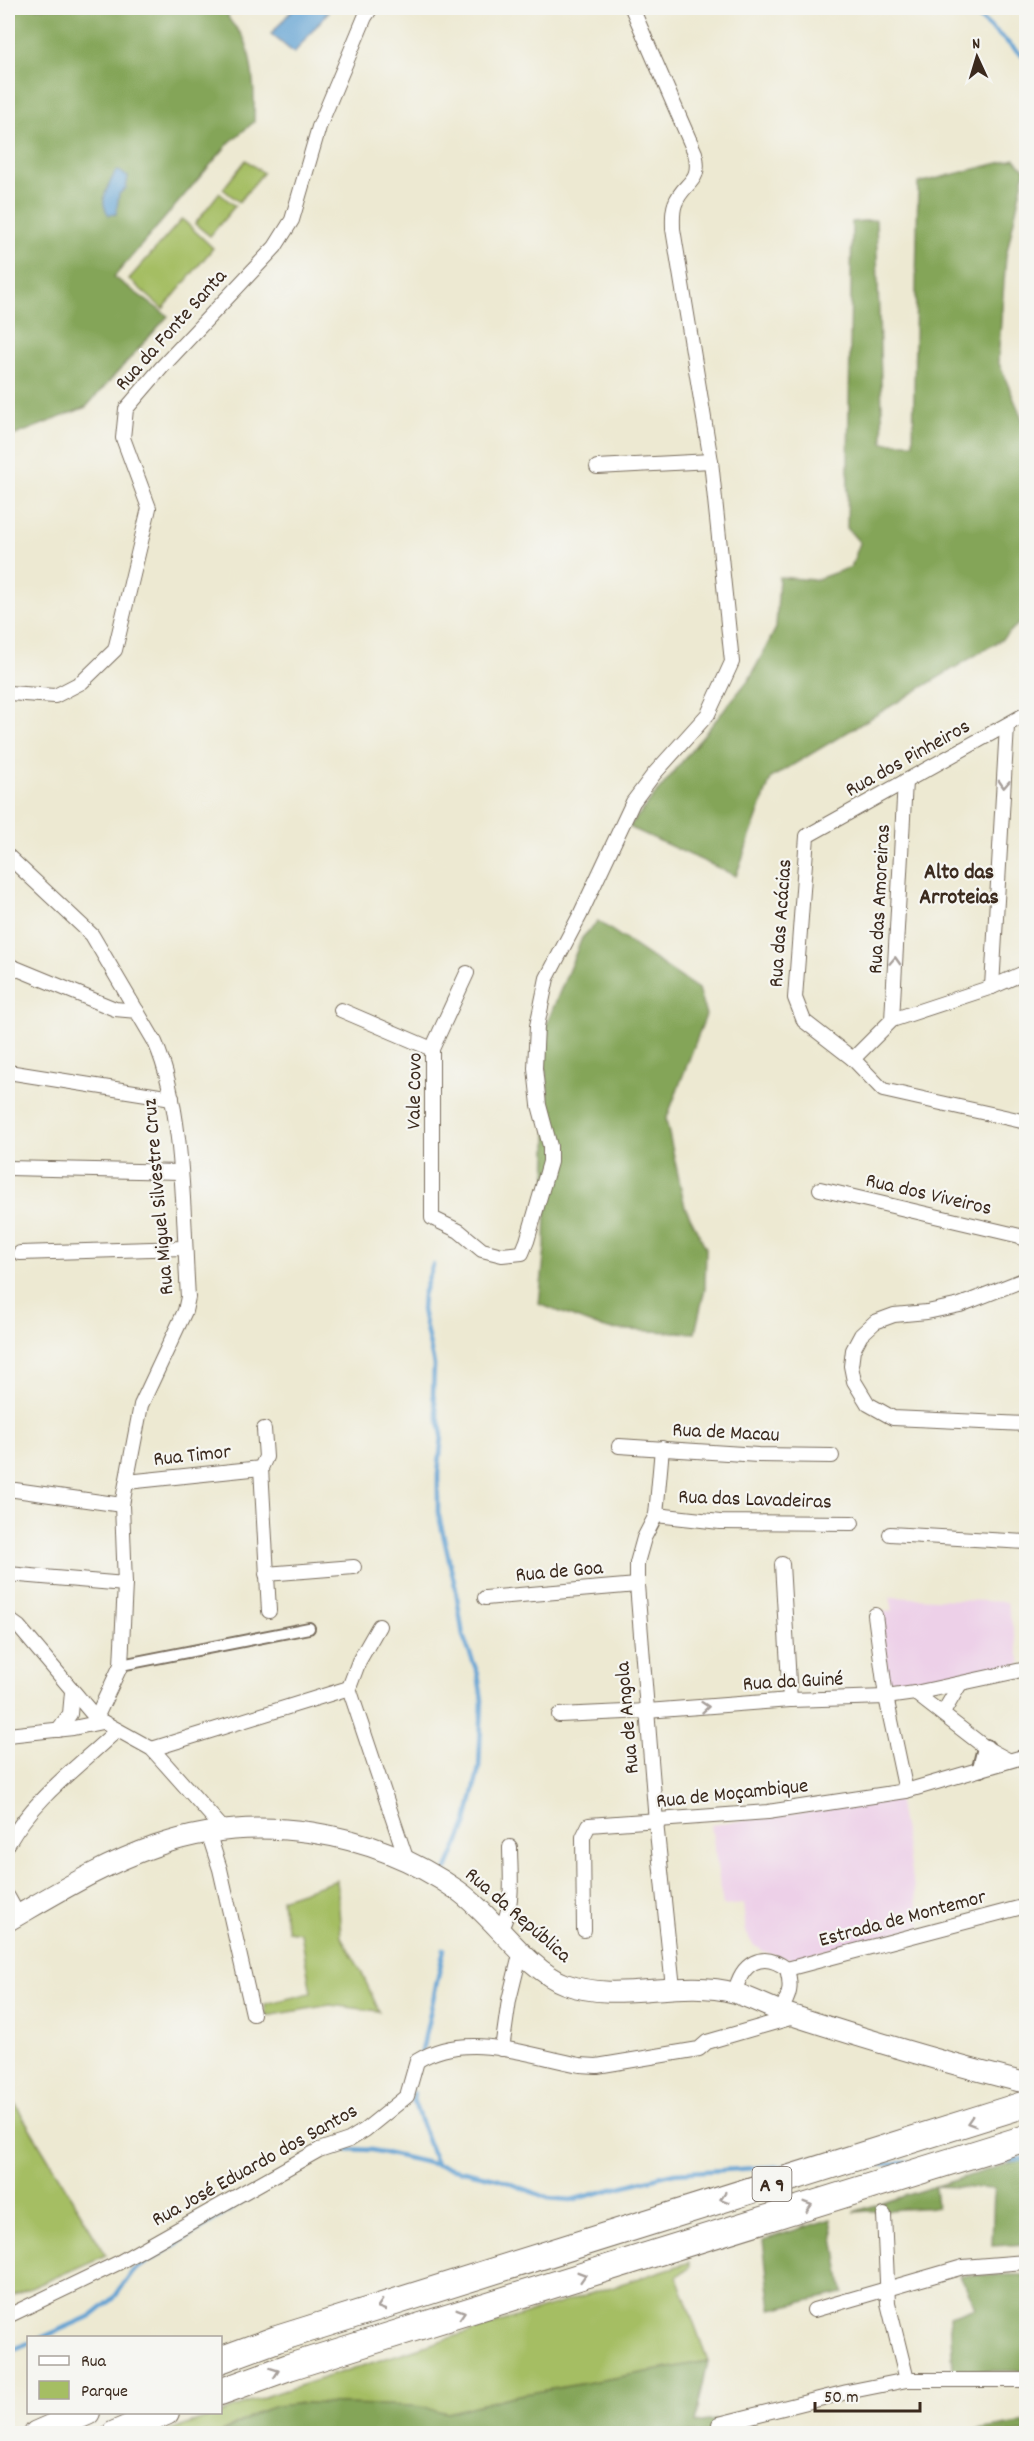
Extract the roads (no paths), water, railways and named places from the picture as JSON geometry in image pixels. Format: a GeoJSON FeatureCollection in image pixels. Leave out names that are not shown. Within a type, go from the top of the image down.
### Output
{"type":"FeatureCollection","features":[{"type":"Feature","properties":{"kind":"highway","name":"A 9"},"geometry":{"type":"LineString","coordinates":[[222,2359],[517,2263],[1026,2104]]}},
{"type":"Feature","properties":{"kind":"highway","name":"A 9"},"geometry":{"type":"LineString","coordinates":[[222,2391],[289,2367],[1026,2138]]}},
{"type":"Feature","properties":{"kind":"highway"},"geometry":{"type":"LineString","coordinates":[[37,2433],[82,2414]]}},
{"type":"Feature","properties":{"kind":"highway"},"geometry":{"type":"LineString","coordinates":[[115,2433],[161,2414]]}},
{"type":"Feature","properties":{"kind":"main road","name":"Rua da República"},"geometry":{"type":"LineString","coordinates":[[13,1918],[111,1864],[157,1845],[216,1831],[277,1828],[322,1834],[406,1858],[459,1891],[501,1928],[521,1951],[544,1971],[564,1983],[604,1993],[673,1988],[707,1988],[735,1993],[789,2014],[1026,2083]]}},
{"type":"Feature","properties":{"kind":"street","name":"Rua da Fonte Santa"},"geometry":{"type":"LineString","coordinates":[[8,693],[55,696],[82,682],[115,650],[148,508],[123,438],[126,409],[162,367],[275,247],[292,220],[319,127],[371,8]]}},
{"type":"Feature","properties":{"kind":"street"},"geometry":{"type":"LineString","coordinates":[[597,467],[711,461],[673,229],[675,202],[696,176],[698,166],[695,153],[632,8]]}},
{"type":"Feature","properties":{"kind":"street","name":"Vale Covo"},"geometry":{"type":"LineString","coordinates":[[467,973],[432,1049],[432,1218],[459,1231],[476,1246],[495,1254],[519,1254],[527,1241],[547,1181],[550,1162],[550,1146],[539,1105],[535,1068],[537,1026],[547,978],[580,915],[633,802],[654,774],[708,714],[730,670],[722,544],[711,461]]}},
{"type":"Feature","properties":{"kind":"street","name":"Rua dos Pinheiros"},"geometry":{"type":"LineString","coordinates":[[807,836],[1026,714]]}},
{"type":"Feature","properties":{"kind":"street"},"geometry":{"type":"LineString","coordinates":[[992,987],[1007,726]]}},
{"type":"Feature","properties":{"kind":"street","name":"Rua das Amoreiras"},"geometry":{"type":"LineString","coordinates":[[892,1020],[905,781]]}},
{"type":"Feature","properties":{"kind":"street","name":"Rua das Acácias"},"geometry":{"type":"LineString","coordinates":[[807,836],[795,998],[804,1021],[853,1059],[883,1090],[1026,1122]]}},
{"type":"Feature","properties":{"kind":"street","name":"Rua Miguel Silvestre Cruz"},"geometry":{"type":"LineString","coordinates":[[8,856],[92,935],[137,1011],[163,1059],[172,1098],[180,1172],[188,1297],[185,1311],[141,1405],[122,1505],[125,1584],[121,1665],[99,1720]]}},
{"type":"Feature","properties":{"kind":"street"},"geometry":{"type":"LineString","coordinates":[[8,965],[116,1009],[137,1011]]}},
{"type":"Feature","properties":{"kind":"street"},"geometry":{"type":"LineString","coordinates":[[853,1059],[892,1020],[992,987],[1026,972]]}},
{"type":"Feature","properties":{"kind":"street"},"geometry":{"type":"LineString","coordinates":[[341,1010],[432,1049]]}},
{"type":"Feature","properties":{"kind":"street"},"geometry":{"type":"LineString","coordinates":[[8,1072],[172,1098]]}},
{"type":"Feature","properties":{"kind":"street"},"geometry":{"type":"LineString","coordinates":[[8,1168],[180,1172]]}},
{"type":"Feature","properties":{"kind":"street","name":"Rua dos Viveiros"},"geometry":{"type":"LineString","coordinates":[[820,1189],[1020,1236],[1026,1241]]}},
{"type":"Feature","properties":{"kind":"street"},"geometry":{"type":"LineString","coordinates":[[20,1253],[184,1248]]}},
{"type":"Feature","properties":{"kind":"street"},"geometry":{"type":"LineString","coordinates":[[1026,1279],[960,1305],[927,1312],[894,1315],[875,1322],[861,1335],[854,1350],[851,1366],[854,1381],[868,1404],[893,1418],[1026,1424]]}},
{"type":"Feature","properties":{"kind":"street","name":"Rua Timor"},"geometry":{"type":"LineString","coordinates":[[264,1429],[266,1457],[261,1468],[269,1611]]}},
{"type":"Feature","properties":{"kind":"street","name":"Rua de Macau"},"geometry":{"type":"LineString","coordinates":[[619,1446],[758,1455],[832,1456]]}},
{"type":"Feature","properties":{"kind":"street","name":"Rua de Angola"},"geometry":{"type":"LineString","coordinates":[[662,1448],[656,1515],[644,1538],[637,1563],[636,1585],[673,1988]]}},
{"type":"Feature","properties":{"kind":"street","name":"Rua Timor"},"geometry":{"type":"LineString","coordinates":[[127,1482],[261,1468]]}},
{"type":"Feature","properties":{"kind":"street"},"geometry":{"type":"LineString","coordinates":[[8,1489],[122,1505]]}},
{"type":"Feature","properties":{"kind":"street","name":"Rua das Lavadeiras"},"geometry":{"type":"LineString","coordinates":[[656,1515],[720,1522],[852,1523]]}},
{"type":"Feature","properties":{"kind":"street"},"geometry":{"type":"LineString","coordinates":[[890,1534],[1026,1542]]}},
{"type":"Feature","properties":{"kind":"street"},"geometry":{"type":"LineString","coordinates":[[782,1564],[790,1700]]}},
{"type":"Feature","properties":{"kind":"street"},"geometry":{"type":"LineString","coordinates":[[266,1574],[354,1567]]}},
{"type":"Feature","properties":{"kind":"street"},"geometry":{"type":"LineString","coordinates":[[8,1574],[125,1584]]}},
{"type":"Feature","properties":{"kind":"street","name":"Rua de Goa"},"geometry":{"type":"LineString","coordinates":[[484,1598],[636,1585]]}},
{"type":"Feature","properties":{"kind":"street"},"geometry":{"type":"LineString","coordinates":[[875,1615],[886,1696],[906,1791]]}},
{"type":"Feature","properties":{"kind":"street"},"geometry":{"type":"LineString","coordinates":[[8,1619],[19,1627],[72,1692],[99,1720],[152,1749],[216,1831],[220,1869],[253,2014]]}},
{"type":"Feature","properties":{"kind":"street"},"geometry":{"type":"LineString","coordinates":[[379,1626],[359,1661],[349,1688],[406,1858]]}},
{"type":"Feature","properties":{"kind":"street"},"geometry":{"type":"LineString","coordinates":[[121,1665],[309,1628]]}},
{"type":"Feature","properties":{"kind":"street","name":"Rua da Guiné"},"geometry":{"type":"LineString","coordinates":[[559,1715],[647,1712],[790,1700],[886,1696],[915,1693],[1026,1669]]}},
{"type":"Feature","properties":{"kind":"street"},"geometry":{"type":"LineString","coordinates":[[943,1713],[960,1684]]}},
{"type":"Feature","properties":{"kind":"street"},"geometry":{"type":"LineString","coordinates":[[152,1749],[349,1688]]}},
{"type":"Feature","properties":{"kind":"street"},"geometry":{"type":"LineString","coordinates":[[58,1730],[70,1714],[72,1692]]}},
{"type":"Feature","properties":{"kind":"street"},"geometry":{"type":"LineString","coordinates":[[915,1693],[986,1748],[1008,1760]]}},
{"type":"Feature","properties":{"kind":"street"},"geometry":{"type":"LineString","coordinates":[[8,1735],[58,1730],[99,1720]]}},
{"type":"Feature","properties":{"kind":"street"},"geometry":{"type":"LineString","coordinates":[[8,1844],[19,1823],[60,1780],[116,1731]]}},
{"type":"Feature","properties":{"kind":"street"},"geometry":{"type":"LineString","coordinates":[[981,1768],[986,1748]]}},
{"type":"Feature","properties":{"kind":"street","name":"Rua de Moçambique"},"geometry":{"type":"LineString","coordinates":[[584,1930],[585,1830],[596,1824],[656,1822],[768,1812],[906,1791],[1026,1756]]}},
{"type":"Feature","properties":{"kind":"street"},"geometry":{"type":"LineString","coordinates":[[501,1928],[508,1917],[510,1846]]}},
{"type":"Feature","properties":{"kind":"street"},"geometry":{"type":"LineString","coordinates":[[8,1897],[13,1918]]}},
{"type":"Feature","properties":{"kind":"street","name":"Estrada de Montemor"},"geometry":{"type":"LineString","coordinates":[[788,1969],[1026,1906]]}},
{"type":"Feature","properties":{"kind":"street"},"geometry":{"type":"LineString","coordinates":[[502,2049],[509,2000],[521,1951]]}},
{"type":"Feature","properties":{"kind":"street"},"geometry":{"type":"LineString","coordinates":[[735,1993],[737,1983],[753,1962],[764,1958],[777,1961],[788,1969],[789,2014]]}},
{"type":"Feature","properties":{"kind":"street","name":"Rua José Eduardo dos Santos"},"geometry":{"type":"LineString","coordinates":[[8,2316],[118,2263],[320,2150],[349,2140],[365,2130],[407,2096],[422,2057],[454,2046],[473,2044],[580,2065],[597,2066],[699,2049],[707,2042],[789,2014]]}},
{"type":"Feature","properties":{"kind":"street"},"geometry":{"type":"LineString","coordinates":[[884,2215],[888,2303],[907,2380]]}},
{"type":"Feature","properties":{"kind":"street"},"geometry":{"type":"LineString","coordinates":[[814,2310],[963,2267],[1026,2262]]}},
{"type":"Feature","properties":{"kind":"street"},"geometry":{"type":"LineString","coordinates":[[718,2424],[907,2380],[1026,2380]]}},
{"type":"Feature","properties":{"kind":"water"},"geometry":{"type":"Polygon","coordinates":[[[294,8],[323,8],[328,12],[294,53],[271,34],[294,8]]]}},
{"type":"Feature","properties":{"kind":"water"},"geometry":{"type":"Polygon","coordinates":[[[119,171],[128,177],[126,188],[119,194],[116,214],[109,215],[104,199],[115,172],[119,171]]]}},
{"type":"Feature","properties":{"kind":"waterway"},"geometry":{"type":"LineString","coordinates":[[969,8],[1026,59]]}},
{"type":"Feature","properties":{"kind":"waterway"},"geometry":{"type":"LineString","coordinates":[[433,1265],[423,1295],[422,1310],[434,1365],[433,1395],[442,1435],[438,1474],[438,1512],[456,1590],[463,1636],[478,1674],[482,1700],[479,1767],[467,1822],[447,1869]]}},
{"type":"Feature","properties":{"kind":"waterway"},"geometry":{"type":"LineString","coordinates":[[421,2055],[444,1949]]}},
{"type":"Feature","properties":{"kind":"waterway"},"geometry":{"type":"LineString","coordinates":[[414,2093],[413,2100],[436,2164]]}},
{"type":"Feature","properties":{"kind":"waterway"},"geometry":{"type":"LineString","coordinates":[[330,2153],[346,2149],[372,2150],[499,2179],[548,2198],[571,2200],[674,2173],[790,2166]]}},
{"type":"Feature","properties":{"kind":"waterway"},"geometry":{"type":"LineString","coordinates":[[993,2160],[1026,2159]]}},
{"type":"Feature","properties":{"kind":"waterway"},"geometry":{"type":"LineString","coordinates":[[873,2164],[907,2163]]}},
{"type":"Feature","properties":{"kind":"waterway"},"geometry":{"type":"LineString","coordinates":[[269,2185],[286,2176]]}},
{"type":"Feature","properties":{"kind":"waterway"},"geometry":{"type":"LineString","coordinates":[[46,2336],[93,2315],[114,2298],[133,2271],[254,2194]]}},
{"type":"Feature","properties":{"kind":"waterway"},"geometry":{"type":"LineString","coordinates":[[8,2352],[27,2343]]}},
{"type":"Feature","properties":{"kind":"district","name":"Alto das Arroteias"},"geometry":{"type":"Point","coordinates":[959,882]}}]}
